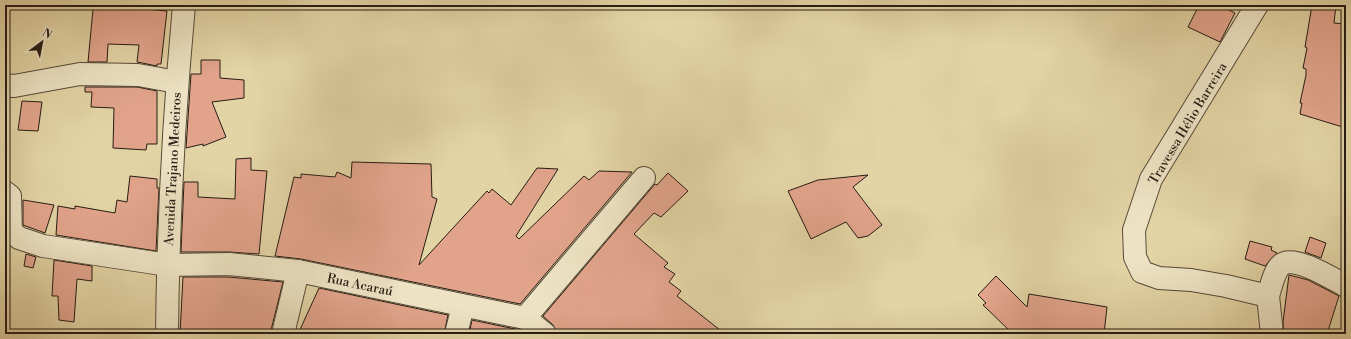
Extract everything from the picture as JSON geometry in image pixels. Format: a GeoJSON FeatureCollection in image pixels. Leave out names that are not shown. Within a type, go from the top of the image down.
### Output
{"type":"FeatureCollection","features":[{"type":"Feature","properties":{"kind":"street","name":"Avenida Trajano Medeiros"},"geometry":{"type":"LineString","coordinates":[[167,334],[168,264],[177,82],[184,5]]}},
{"type":"Feature","properties":{"kind":"street","name":"Travessa Hélio Barreira"},"geometry":{"type":"LineString","coordinates":[[1257,5],[1151,179],[1134,230],[1134,248],[1135,257],[1142,272],[1159,278],[1191,280],[1226,286],[1268,296]]}},
{"type":"Feature","properties":{"kind":"street"},"geometry":{"type":"LineString","coordinates":[[5,85],[14,86],[80,74],[138,75],[177,82]]}},
{"type":"Feature","properties":{"kind":"street"},"geometry":{"type":"LineString","coordinates":[[525,318],[644,178]]}},
{"type":"Feature","properties":{"kind":"street","name":"Rua Acaraú"},"geometry":{"type":"LineString","coordinates":[[5,192],[10,196],[11,231],[19,238],[43,246],[168,264],[229,264],[298,271],[525,318],[545,334]]}},
{"type":"Feature","properties":{"kind":"street"},"geometry":{"type":"LineString","coordinates":[[1272,334],[1268,296],[1280,265],[1285,262],[1300,263],[1346,286]]}},
{"type":"Feature","properties":{"kind":"street"},"geometry":{"type":"LineString","coordinates":[[283,334],[298,271]]}},
{"type":"Feature","properties":{"kind":"street"},"geometry":{"type":"LineString","coordinates":[[456,334],[463,306]]}},
{"type":"Feature","properties":{"kind":"building"},"geometry":{"type":"Polygon","coordinates":[[[105,5],[122,5],[122,7],[167,11],[161,64],[157,64],[157,66],[137,62],[139,45],[108,44],[107,62],[88,62],[93,9],[105,9],[105,5]]]}},
{"type":"Feature","properties":{"kind":"building"},"geometry":{"type":"Polygon","coordinates":[[[1199,5],[1219,5],[1235,13],[1220,42],[1188,27],[1199,5]]]}},
{"type":"Feature","properties":{"kind":"building"},"geometry":{"type":"Polygon","coordinates":[[[1312,5],[1336,5],[1334,23],[1346,24],[1346,128],[1300,114],[1302,103],[1300,103],[1306,75],[1306,69],[1303,68],[1307,48],[1305,47],[1312,5]]]}},
{"type":"Feature","properties":{"kind":"building"},"geometry":{"type":"Polygon","coordinates":[[[201,60],[220,60],[220,78],[244,80],[244,98],[212,102],[226,137],[203,146],[203,144],[186,148],[191,74],[201,74],[201,60]]]}},
{"type":"Feature","properties":{"kind":"building"},"geometry":{"type":"Polygon","coordinates":[[[85,87],[137,87],[157,91],[157,144],[147,144],[146,150],[113,148],[114,108],[91,107],[92,92],[85,92],[85,87]]]}},
{"type":"Feature","properties":{"kind":"building"},"geometry":{"type":"Polygon","coordinates":[[[22,101],[42,102],[38,131],[18,130],[22,101]]]}},
{"type":"Feature","properties":{"kind":"building"},"geometry":{"type":"Polygon","coordinates":[[[251,158],[251,170],[267,171],[259,254],[229,252],[181,252],[184,182],[198,182],[198,197],[235,199],[236,159],[251,158]]]}},
{"type":"Feature","properties":{"kind":"building"},"geometry":{"type":"Polygon","coordinates":[[[352,162],[431,164],[432,197],[437,199],[419,265],[487,191],[489,193],[492,189],[511,205],[537,168],[558,169],[516,236],[519,239],[584,176],[589,180],[599,171],[632,172],[520,304],[301,259],[275,256],[294,177],[301,178],[301,174],[335,177],[337,172],[351,178],[352,162]]]}},
{"type":"Feature","properties":{"kind":"building"},"geometry":{"type":"Polygon","coordinates":[[[668,173],[688,191],[661,217],[654,213],[634,234],[668,263],[664,267],[675,274],[669,282],[681,291],[677,296],[725,334],[557,334],[553,325],[543,316],[655,184],[657,185],[668,173]]]}},
{"type":"Feature","properties":{"kind":"building"},"geometry":{"type":"Polygon","coordinates":[[[868,175],[853,187],[882,225],[868,236],[858,238],[846,222],[811,239],[788,191],[818,180],[868,175]]]}},
{"type":"Feature","properties":{"kind":"building"},"geometry":{"type":"Polygon","coordinates":[[[130,176],[157,179],[157,188],[159,188],[156,251],[56,235],[58,206],[75,209],[75,206],[115,213],[117,200],[127,202],[130,176]]]}},
{"type":"Feature","properties":{"kind":"building"},"geometry":{"type":"Polygon","coordinates":[[[23,200],[54,205],[45,233],[23,225],[23,200]]]}},
{"type":"Feature","properties":{"kind":"building"},"geometry":{"type":"Polygon","coordinates":[[[1310,237],[1326,243],[1321,258],[1305,252],[1310,237]]]}},
{"type":"Feature","properties":{"kind":"building"},"geometry":{"type":"Polygon","coordinates":[[[1250,241],[1272,247],[1271,250],[1277,253],[1265,266],[1245,259],[1250,241]]]}},
{"type":"Feature","properties":{"kind":"building"},"geometry":{"type":"Polygon","coordinates":[[[26,254],[36,257],[33,268],[24,266],[26,254]]]}},
{"type":"Feature","properties":{"kind":"building"},"geometry":{"type":"Polygon","coordinates":[[[54,260],[92,266],[92,281],[77,279],[74,322],[59,320],[58,296],[52,296],[54,260]]]}},
{"type":"Feature","properties":{"kind":"building"},"geometry":{"type":"Polygon","coordinates":[[[1289,275],[1308,280],[1339,296],[1327,334],[1284,334],[1283,322],[1289,275]]]}},
{"type":"Feature","properties":{"kind":"building"},"geometry":{"type":"Polygon","coordinates":[[[996,276],[1027,307],[1029,294],[1107,307],[1104,334],[1055,334],[1036,329],[1035,334],[1013,334],[983,305],[986,303],[978,295],[996,276]]]}},
{"type":"Feature","properties":{"kind":"building"},"geometry":{"type":"Polygon","coordinates":[[[183,277],[228,277],[283,282],[270,334],[180,334],[183,277]]]}},
{"type":"Feature","properties":{"kind":"building"},"geometry":{"type":"Polygon","coordinates":[[[319,288],[448,315],[444,334],[427,334],[410,329],[409,334],[298,334],[319,288]]]}},
{"type":"Feature","properties":{"kind":"building"},"geometry":{"type":"Polygon","coordinates":[[[472,320],[520,330],[525,334],[469,334],[472,320]]]}}]}
